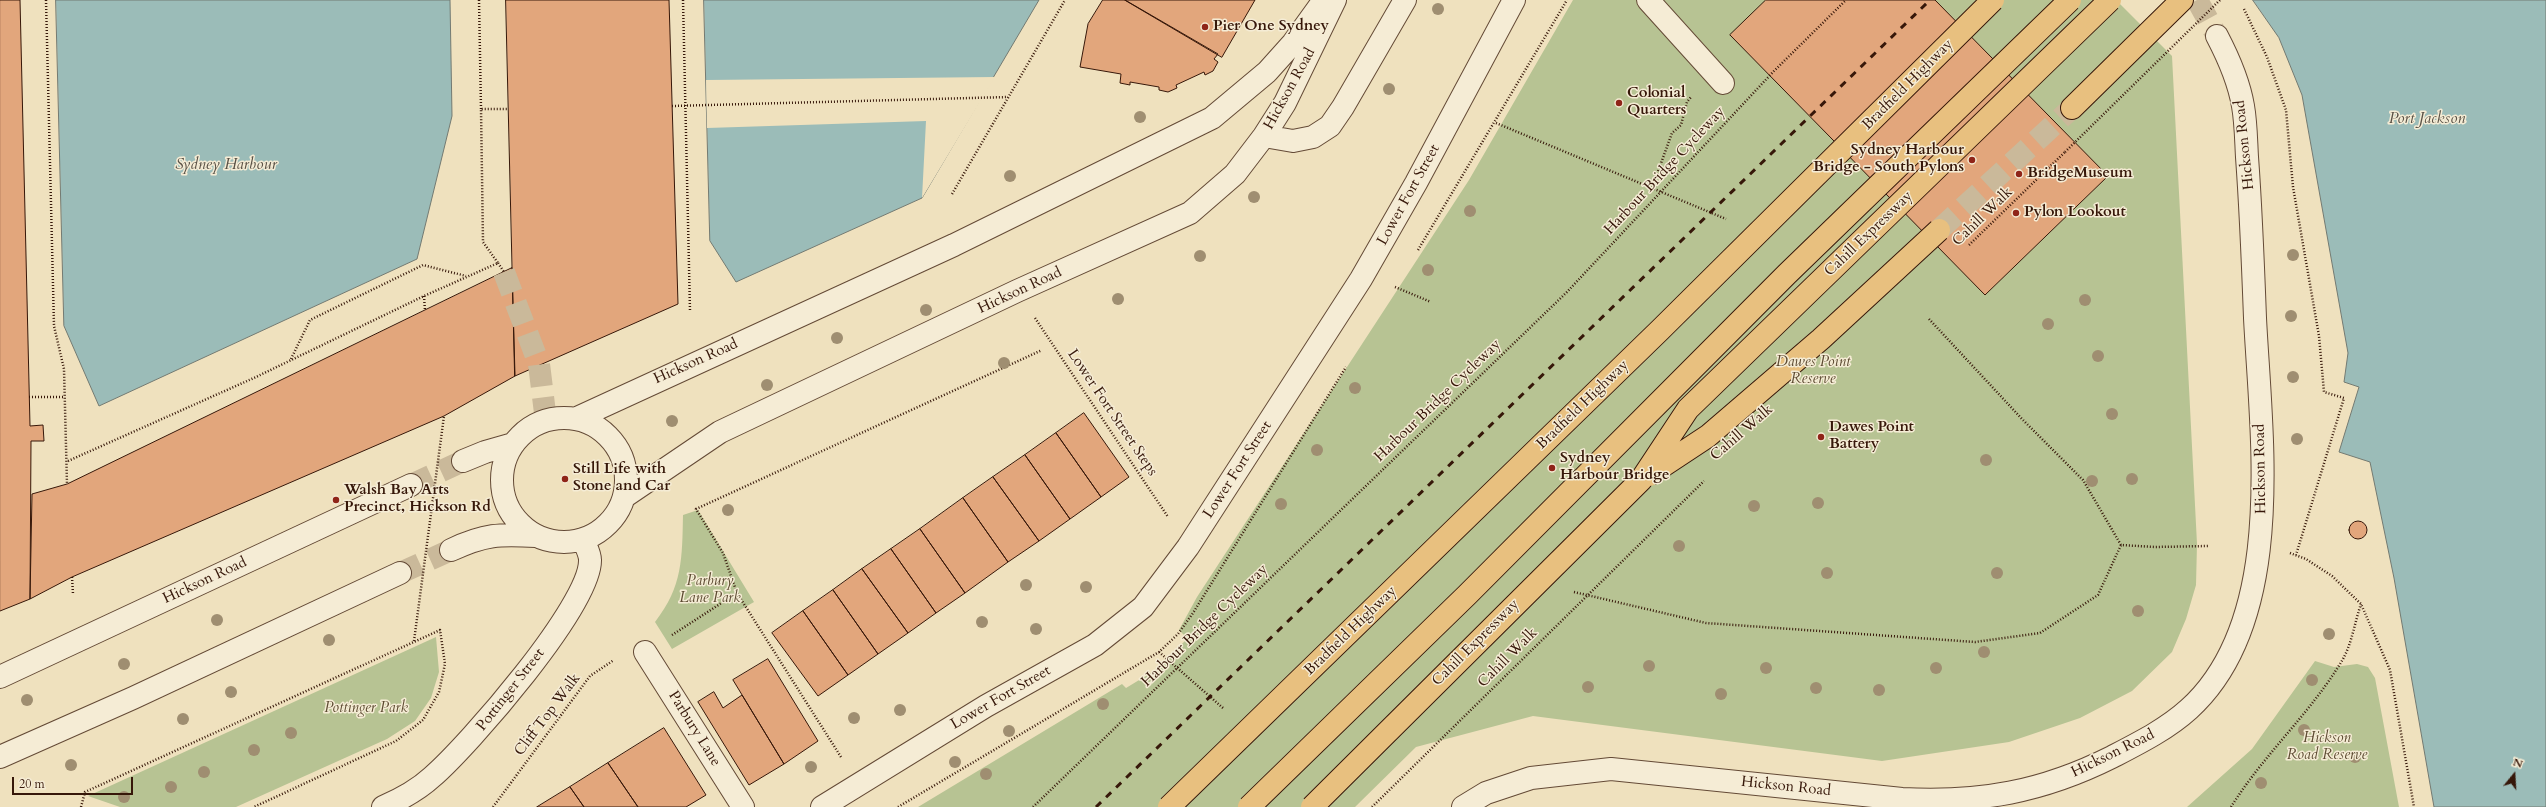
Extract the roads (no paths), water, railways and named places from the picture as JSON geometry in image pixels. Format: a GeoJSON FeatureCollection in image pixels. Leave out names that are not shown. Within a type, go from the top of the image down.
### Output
{"type":"FeatureCollection","features":[{"type":"Feature","properties":{"kind":"highway","name":"Bradfield Highway"},"geometry":{"type":"LineString","coordinates":[[1169,807],[1677,313],[1993,0]]}},
{"type":"Feature","properties":{"kind":"highway"},"geometry":{"type":"LineString","coordinates":[[1249,807],[1467,595],[1787,274],[2070,0]]}},
{"type":"Feature","properties":{"kind":"highway","name":"Cahill Expressway"},"geometry":{"type":"LineString","coordinates":[[1641,480],[1688,409],[2110,0]]}},
{"type":"Feature","properties":{"kind":"highway"},"geometry":{"type":"LineString","coordinates":[[2072,108],[2182,0]]}},
{"type":"Feature","properties":{"kind":"highway","name":"Cahill Expressway"},"geometry":{"type":"LineString","coordinates":[[1312,807],[1641,480],[1708,436],[1821,339],[1939,230]]}},
{"type":"Feature","properties":{"kind":"street","name":"Hickson Road"},"geometry":{"type":"LineString","coordinates":[[574,419],[954,245],[1212,118],[1267,72],[1293,43],[1324,0]]}},
{"type":"Feature","properties":{"kind":"street","name":"Hickson Road"},"geometry":{"type":"LineString","coordinates":[[624,497],[720,432],[1017,291],[1190,213],[1235,174],[1264,136],[1285,103],[1335,0]]}},
{"type":"Feature","properties":{"kind":"street"},"geometry":{"type":"LineString","coordinates":[[1264,136],[1293,142],[1312,137],[1330,126],[1343,107],[1405,0]]}},
{"type":"Feature","properties":{"kind":"street","name":"Lower Fort Street"},"geometry":{"type":"LineString","coordinates":[[822,807],[986,706],[1095,645],[1143,607],[1188,547],[1361,279],[1420,176],[1514,0]]}},
{"type":"Feature","properties":{"kind":"street"},"geometry":{"type":"LineString","coordinates":[[1648,0],[1719,79]]}},
{"type":"Feature","properties":{"kind":"street","name":"Hickson Road"},"geometry":{"type":"LineString","coordinates":[[1463,807],[1486,793],[1531,778],[1611,769],[1902,799],[1946,801],[1994,797],[2045,785],[2099,764],[2148,739],[2190,709],[2219,674],[2237,639],[2261,544],[2263,479],[2250,190],[2243,105],[2228,58],[2217,36]]}},
{"type":"Feature","properties":{"kind":"street"},"geometry":{"type":"LineString","coordinates":[[451,550],[478,537],[502,535],[536,536],[556,542],[583,540],[601,530],[609,523],[624,497],[626,482],[624,467],[612,441],[588,423],[574,419],[561,418],[533,426],[513,444],[505,458],[502,488],[512,516],[536,536]]}},
{"type":"Feature","properties":{"kind":"street"},"geometry":{"type":"LineString","coordinates":[[464,461],[485,452],[513,444]]}},
{"type":"Feature","properties":{"kind":"street","name":"Hickson Road"},"geometry":{"type":"LineString","coordinates":[[0,677],[411,485]]}},
{"type":"Feature","properties":{"kind":"street","name":"Pottinger Street"},"geometry":{"type":"LineString","coordinates":[[383,807],[431,778],[474,736],[552,638],[586,576],[590,560],[583,540]]}},
{"type":"Feature","properties":{"kind":"street"},"geometry":{"type":"LineString","coordinates":[[0,758],[126,702],[400,574]]}},
{"type":"Feature","properties":{"kind":"street","name":"Parbury Lane"},"geometry":{"type":"LineString","coordinates":[[645,652],[743,807]]}},
{"type":"Feature","properties":{"kind":"water","name":"Sydney Harbour"},"geometry":{"type":"Polygon","coordinates":[[[56,0],[450,0],[452,116],[417,259],[99,406],[64,326],[56,0]]]}},
{"type":"Feature","properties":{"kind":"water"},"geometry":{"type":"Polygon","coordinates":[[[704,0],[1039,0],[922,198],[736,282],[710,241],[704,0]]]}},
{"type":"Feature","properties":{"kind":"water","name":"Port Jackson"},"geometry":{"type":"Polygon","coordinates":[[[2253,0],[2546,0],[2546,807],[2434,807],[2394,578],[2370,462],[2339,452],[2359,387],[2344,382],[2348,353],[2302,95],[2279,38],[2253,0]]]}},
{"type":"Feature","properties":{"kind":"tunnel"},"geometry":{"type":"LineString","coordinates":[[2197,0],[2217,36]]}},
{"type":"Feature","properties":{"kind":"tunnel"},"geometry":{"type":"LineString","coordinates":[[1939,230],[2072,108]]}},
{"type":"Feature","properties":{"kind":"tunnel"},"geometry":{"type":"LineString","coordinates":[[504,272],[539,364],[546,421]]}},
{"type":"Feature","properties":{"kind":"tunnel"},"geometry":{"type":"LineString","coordinates":[[411,485],[463,461]]}},
{"type":"Feature","properties":{"kind":"tunnel"},"geometry":{"type":"LineString","coordinates":[[400,573],[451,550]]}},
{"type":"Feature","properties":{"kind":"railway"},"geometry":{"type":"LineString","coordinates":[[1096,807],[1930,0]]}},
{"type":"Feature","properties":{"kind":"place","name":"Pier One Sydney"},"geometry":{"type":"Point","coordinates":[1205,27]}},
{"type":"Feature","properties":{"kind":"place","name":"Colonial Quarters"},"geometry":{"type":"Point","coordinates":[1619,103]}},
{"type":"Feature","properties":{"kind":"place","name":"Sydney Harbour Bridge - South Pylons"},"geometry":{"type":"Point","coordinates":[1972,160]}},
{"type":"Feature","properties":{"kind":"place","name":"BridgeMuseum"},"geometry":{"type":"Point","coordinates":[2019,174]}},
{"type":"Feature","properties":{"kind":"place","name":"Pylon Lookout"},"geometry":{"type":"Point","coordinates":[2016,213]}},
{"type":"Feature","properties":{"kind":"place","name":"Dawes Point Battery"},"geometry":{"type":"Point","coordinates":[1821,437]}},
{"type":"Feature","properties":{"kind":"place","name":"Sydney Harbour Bridge"},"geometry":{"type":"Point","coordinates":[1552,468]}},
{"type":"Feature","properties":{"kind":"place","name":"Still Life with Stone and Car"},"geometry":{"type":"Point","coordinates":[565,479]}},
{"type":"Feature","properties":{"kind":"place","name":"Walsh Bay Arts Precinct, Hickson Rd"},"geometry":{"type":"Point","coordinates":[336,500]}},
{"type":"Feature","properties":{"kind":"park label","name":"Dawes Point Reserve"},"geometry":{"type":"Point","coordinates":[1813,372]}},
{"type":"Feature","properties":{"kind":"park label","name":"Parbury Lane Park"},"geometry":{"type":"Point","coordinates":[710,590]}},
{"type":"Feature","properties":{"kind":"park label","name":"Pottinger Park"},"geometry":{"type":"Point","coordinates":[366,709]}},
{"type":"Feature","properties":{"kind":"park label","name":"Hickson Road Reserve"},"geometry":{"type":"Point","coordinates":[2327,748]}}]}
